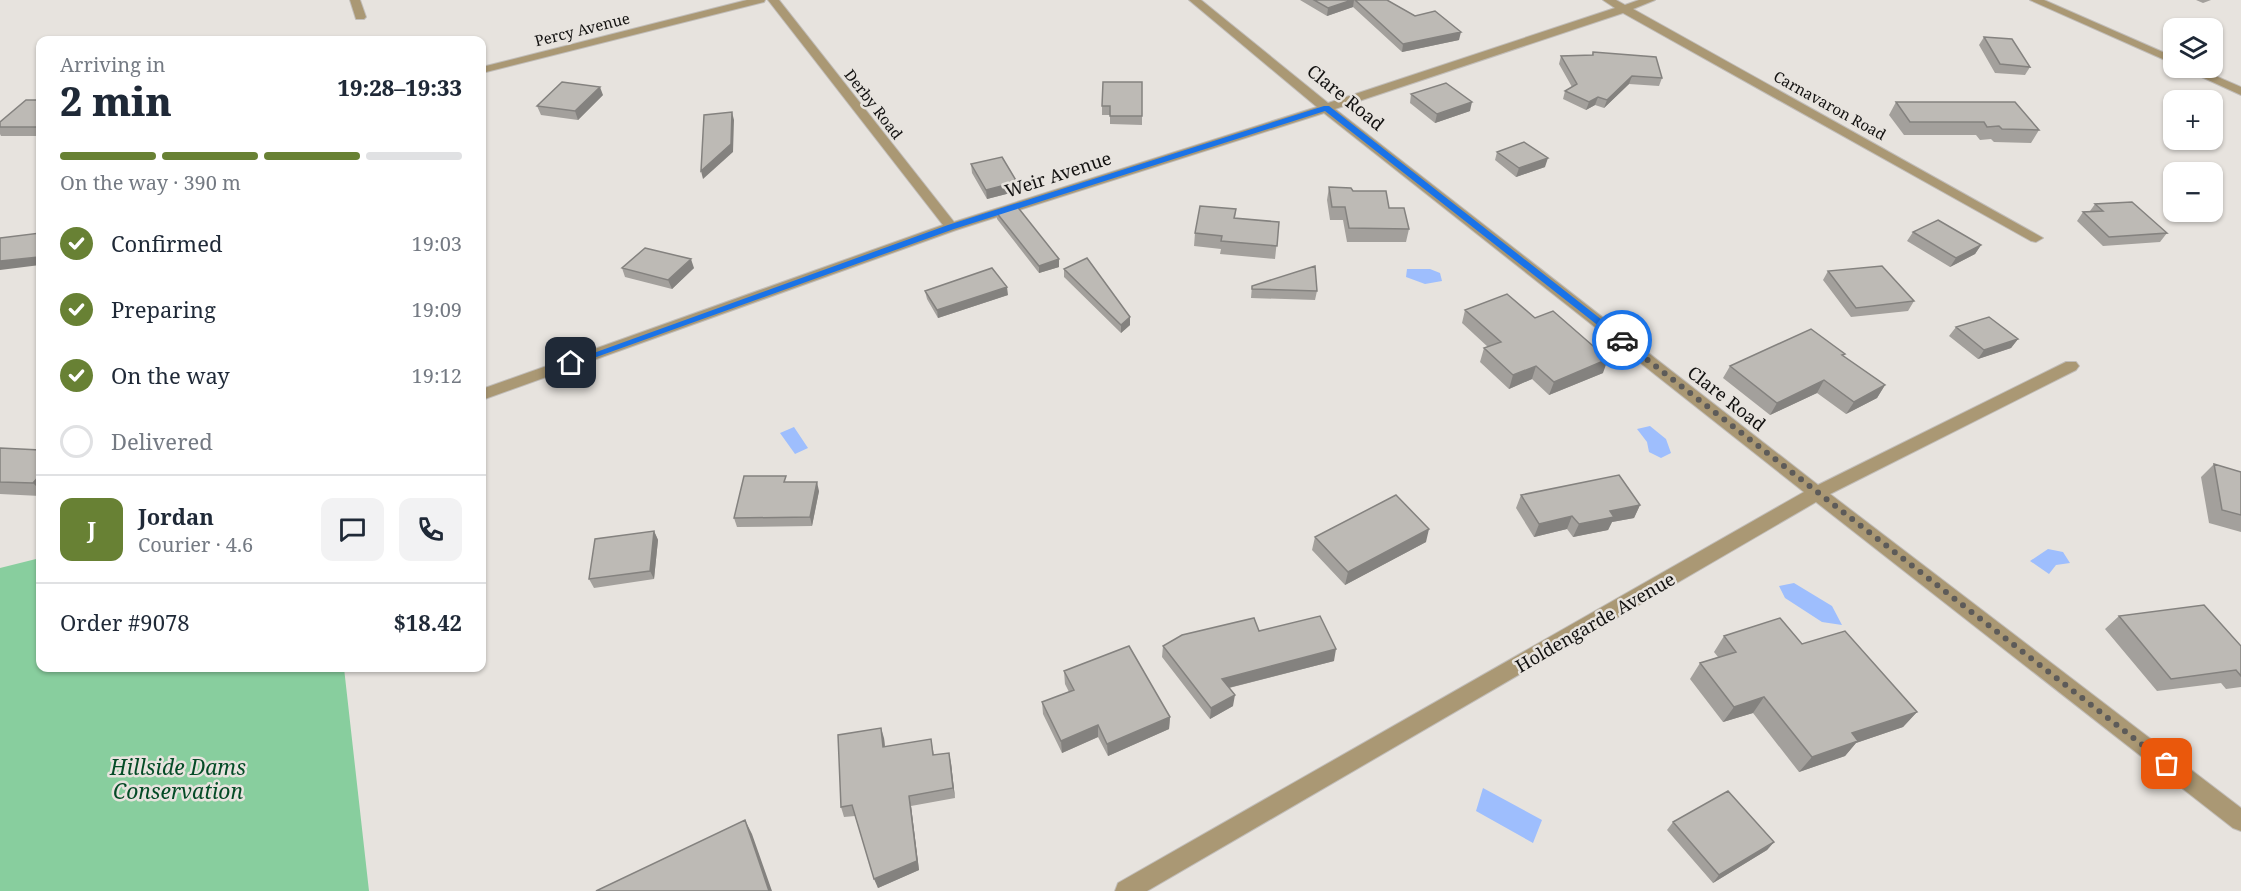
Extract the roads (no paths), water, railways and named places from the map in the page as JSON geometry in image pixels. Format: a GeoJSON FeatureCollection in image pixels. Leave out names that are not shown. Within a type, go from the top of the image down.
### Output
{"type":"FeatureCollection","features":[{"type":"Feature","properties":{"kind":"street"},"geometry":{"type":"LineString","coordinates":[[355,0],[360,17]]}},
{"type":"Feature","properties":{"kind":"street","name":"Percy Avenue"},"geometry":{"type":"LineString","coordinates":[[486,69],[760,0]]}},
{"type":"Feature","properties":{"kind":"street","name":"Derby Road"},"geometry":{"type":"LineString","coordinates":[[773,0],[951,227]]}},
{"type":"Feature","properties":{"kind":"street","name":"Clare Road"},"geometry":{"type":"LineString","coordinates":[[1194,0],[1326,108],[1817,494],[2241,821]]}},
{"type":"Feature","properties":{"kind":"street","name":"Carnavaron Road"},"geometry":{"type":"LineString","coordinates":[[1608,0],[2036,238]]}},
{"type":"Feature","properties":{"kind":"street","name":"Weir Avenue"},"geometry":{"type":"LineString","coordinates":[[486,393],[951,227],[1326,108],[1650,0]]}},
{"type":"Feature","properties":{"kind":"street"},"geometry":{"type":"LineString","coordinates":[[2035,0],[2163,56]]}},
{"type":"Feature","properties":{"kind":"street"},"geometry":{"type":"LineString","coordinates":[[2211,78],[2241,91]]}},
{"type":"Feature","properties":{"kind":"street","name":"Holdengarde Avenue"},"geometry":{"type":"LineString","coordinates":[[1126,891],[1817,494],[2071,366]]}},
{"type":"Feature","properties":{"kind":"water"},"geometry":{"type":"Polygon","coordinates":[[[1407,269],[1430,269],[1440,273],[1442,281],[1425,284],[1406,277],[1407,269]]]}},
{"type":"Feature","properties":{"kind":"water"},"geometry":{"type":"Polygon","coordinates":[[[1650,426],[1666,439],[1671,453],[1661,458],[1649,452],[1647,442],[1637,429],[1650,426]]]}},
{"type":"Feature","properties":{"kind":"water"},"geometry":{"type":"Polygon","coordinates":[[[794,427],[808,448],[795,454],[780,433],[794,427]]]}},
{"type":"Feature","properties":{"kind":"water"},"geometry":{"type":"Polygon","coordinates":[[[2048,549],[2063,552],[2070,563],[2056,565],[2049,574],[2030,561],[2048,549]]]}},
{"type":"Feature","properties":{"kind":"water"},"geometry":{"type":"Polygon","coordinates":[[[1794,583],[1832,606],[1842,625],[1822,622],[1785,598],[1779,586],[1794,583]]]}},
{"type":"Feature","properties":{"kind":"water"},"geometry":{"type":"Polygon","coordinates":[[[1483,788],[1542,820],[1533,843],[1476,811],[1483,788]]]}},
{"type":"Feature","properties":{"kind":"park label","name":"Hillside Dams Conservation"},"geometry":{"type":"Point","coordinates":[178,779]}}]}
